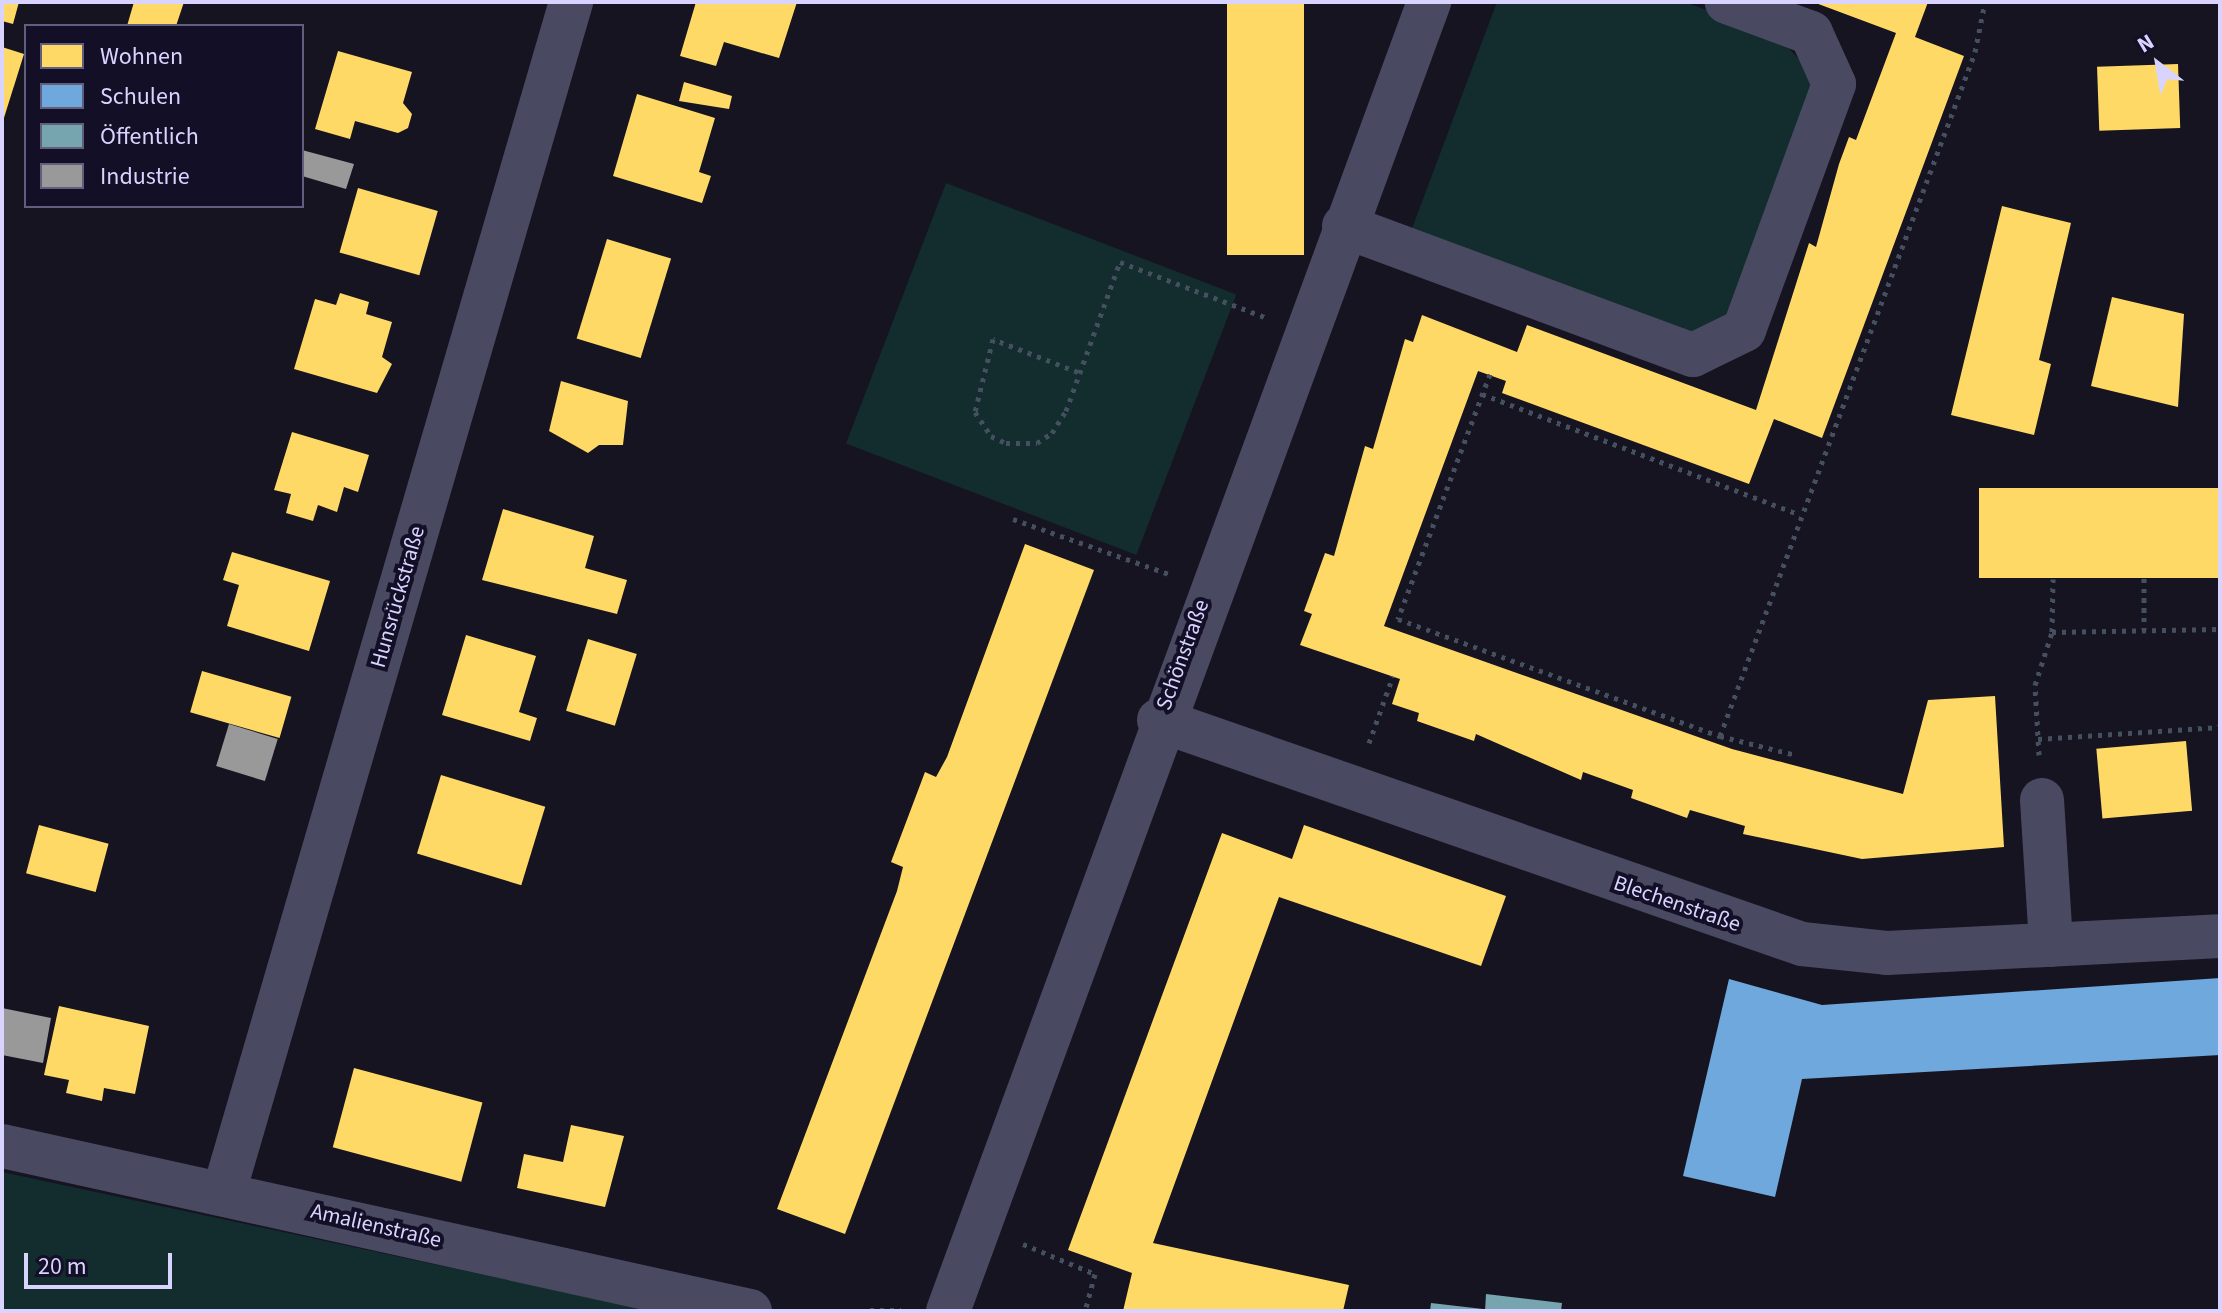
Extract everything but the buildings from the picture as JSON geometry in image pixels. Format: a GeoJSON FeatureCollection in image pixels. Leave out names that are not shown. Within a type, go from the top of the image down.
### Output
{"type":"FeatureCollection","features":[{"type":"Feature","properties":{"kind":"street","name":"Hunsrückstraße"},"geometry":{"type":"LineString","coordinates":[[224,1192],[571,2]]}},
{"type":"Feature","properties":{"kind":"street","name":"Schönstraße"},"geometry":{"type":"LineString","coordinates":[[948,1311],[1159,720],[1429,2]]}},
{"type":"Feature","properties":{"kind":"street"},"geometry":{"type":"LineString","coordinates":[[1344,226],[1693,355],[1744,330],[1834,84],[1811,33],[1727,2]]}},
{"type":"Feature","properties":{"kind":"street","name":"Blechenstraße"},"geometry":{"type":"LineString","coordinates":[[1159,720],[1802,944],[1887,953],[2220,936]]}},
{"type":"Feature","properties":{"kind":"street"},"geometry":{"type":"LineString","coordinates":[[2042,800],[2051,945]]}},
{"type":"Feature","properties":{"kind":"street","name":"Amalienstraße"},"geometry":{"type":"LineString","coordinates":[[2,1146],[224,1192],[750,1311]]}},
{"type":"Feature","properties":{"kind":"path"},"geometry":{"type":"LineString","coordinates":[[1720,736],[1975,52],[1985,2]]}},
{"type":"Feature","properties":{"kind":"path"},"geometry":{"type":"LineString","coordinates":[[1078,372],[993,339],[975,412],[991,436],[1037,443],[1066,411],[1120,262],[1305,332]]}},
{"type":"Feature","properties":{"kind":"path"},"geometry":{"type":"LineString","coordinates":[[1490,374],[1398,619],[1720,736],[1796,755]]}},
{"type":"Feature","properties":{"kind":"path"},"geometry":{"type":"LineString","coordinates":[[1482,394],[1800,515]]}},
{"type":"Feature","properties":{"kind":"path"},"geometry":{"type":"LineString","coordinates":[[1013,519],[1208,588]]}},
{"type":"Feature","properties":{"kind":"path"},"geometry":{"type":"LineString","coordinates":[[2144,578],[2144,630]]}},
{"type":"Feature","properties":{"kind":"path"},"geometry":{"type":"LineString","coordinates":[[2042,800],[2035,685],[2052,632],[2053,579]]}},
{"type":"Feature","properties":{"kind":"path"},"geometry":{"type":"LineString","coordinates":[[1408,635],[1413,625]]}},
{"type":"Feature","properties":{"kind":"path"},"geometry":{"type":"LineString","coordinates":[[2052,632],[2220,629]]}},
{"type":"Feature","properties":{"kind":"path"},"geometry":{"type":"LineString","coordinates":[[1364,758],[1393,676]]}},
{"type":"Feature","properties":{"kind":"path"},"geometry":{"type":"LineString","coordinates":[[2038,739],[2220,727]]}},
{"type":"Feature","properties":{"kind":"path"},"geometry":{"type":"LineString","coordinates":[[1022,1243],[1095,1274],[1085,1311]]}},
{"type":"Feature","properties":{"kind":"path"},"geometry":{"type":"LineString","coordinates":[[870,1310],[905,1311]]}},
{"type":"Feature","properties":{"kind":"green space"},"geometry":{"type":"Polygon","coordinates":[[[1497,2],[1685,2],[1780,38],[1815,78],[1744,300],[1701,338],[1408,239],[1497,2]]]}},
{"type":"Feature","properties":{"kind":"green space"},"geometry":{"type":"Polygon","coordinates":[[[946,183],[1236,294],[1136,555],[846,443],[946,183]]]}},
{"type":"Feature","properties":{"kind":"green space"},"geometry":{"type":"Polygon","coordinates":[[[2,1172],[653,1311],[2,1311],[2,1172]]]}}]}
